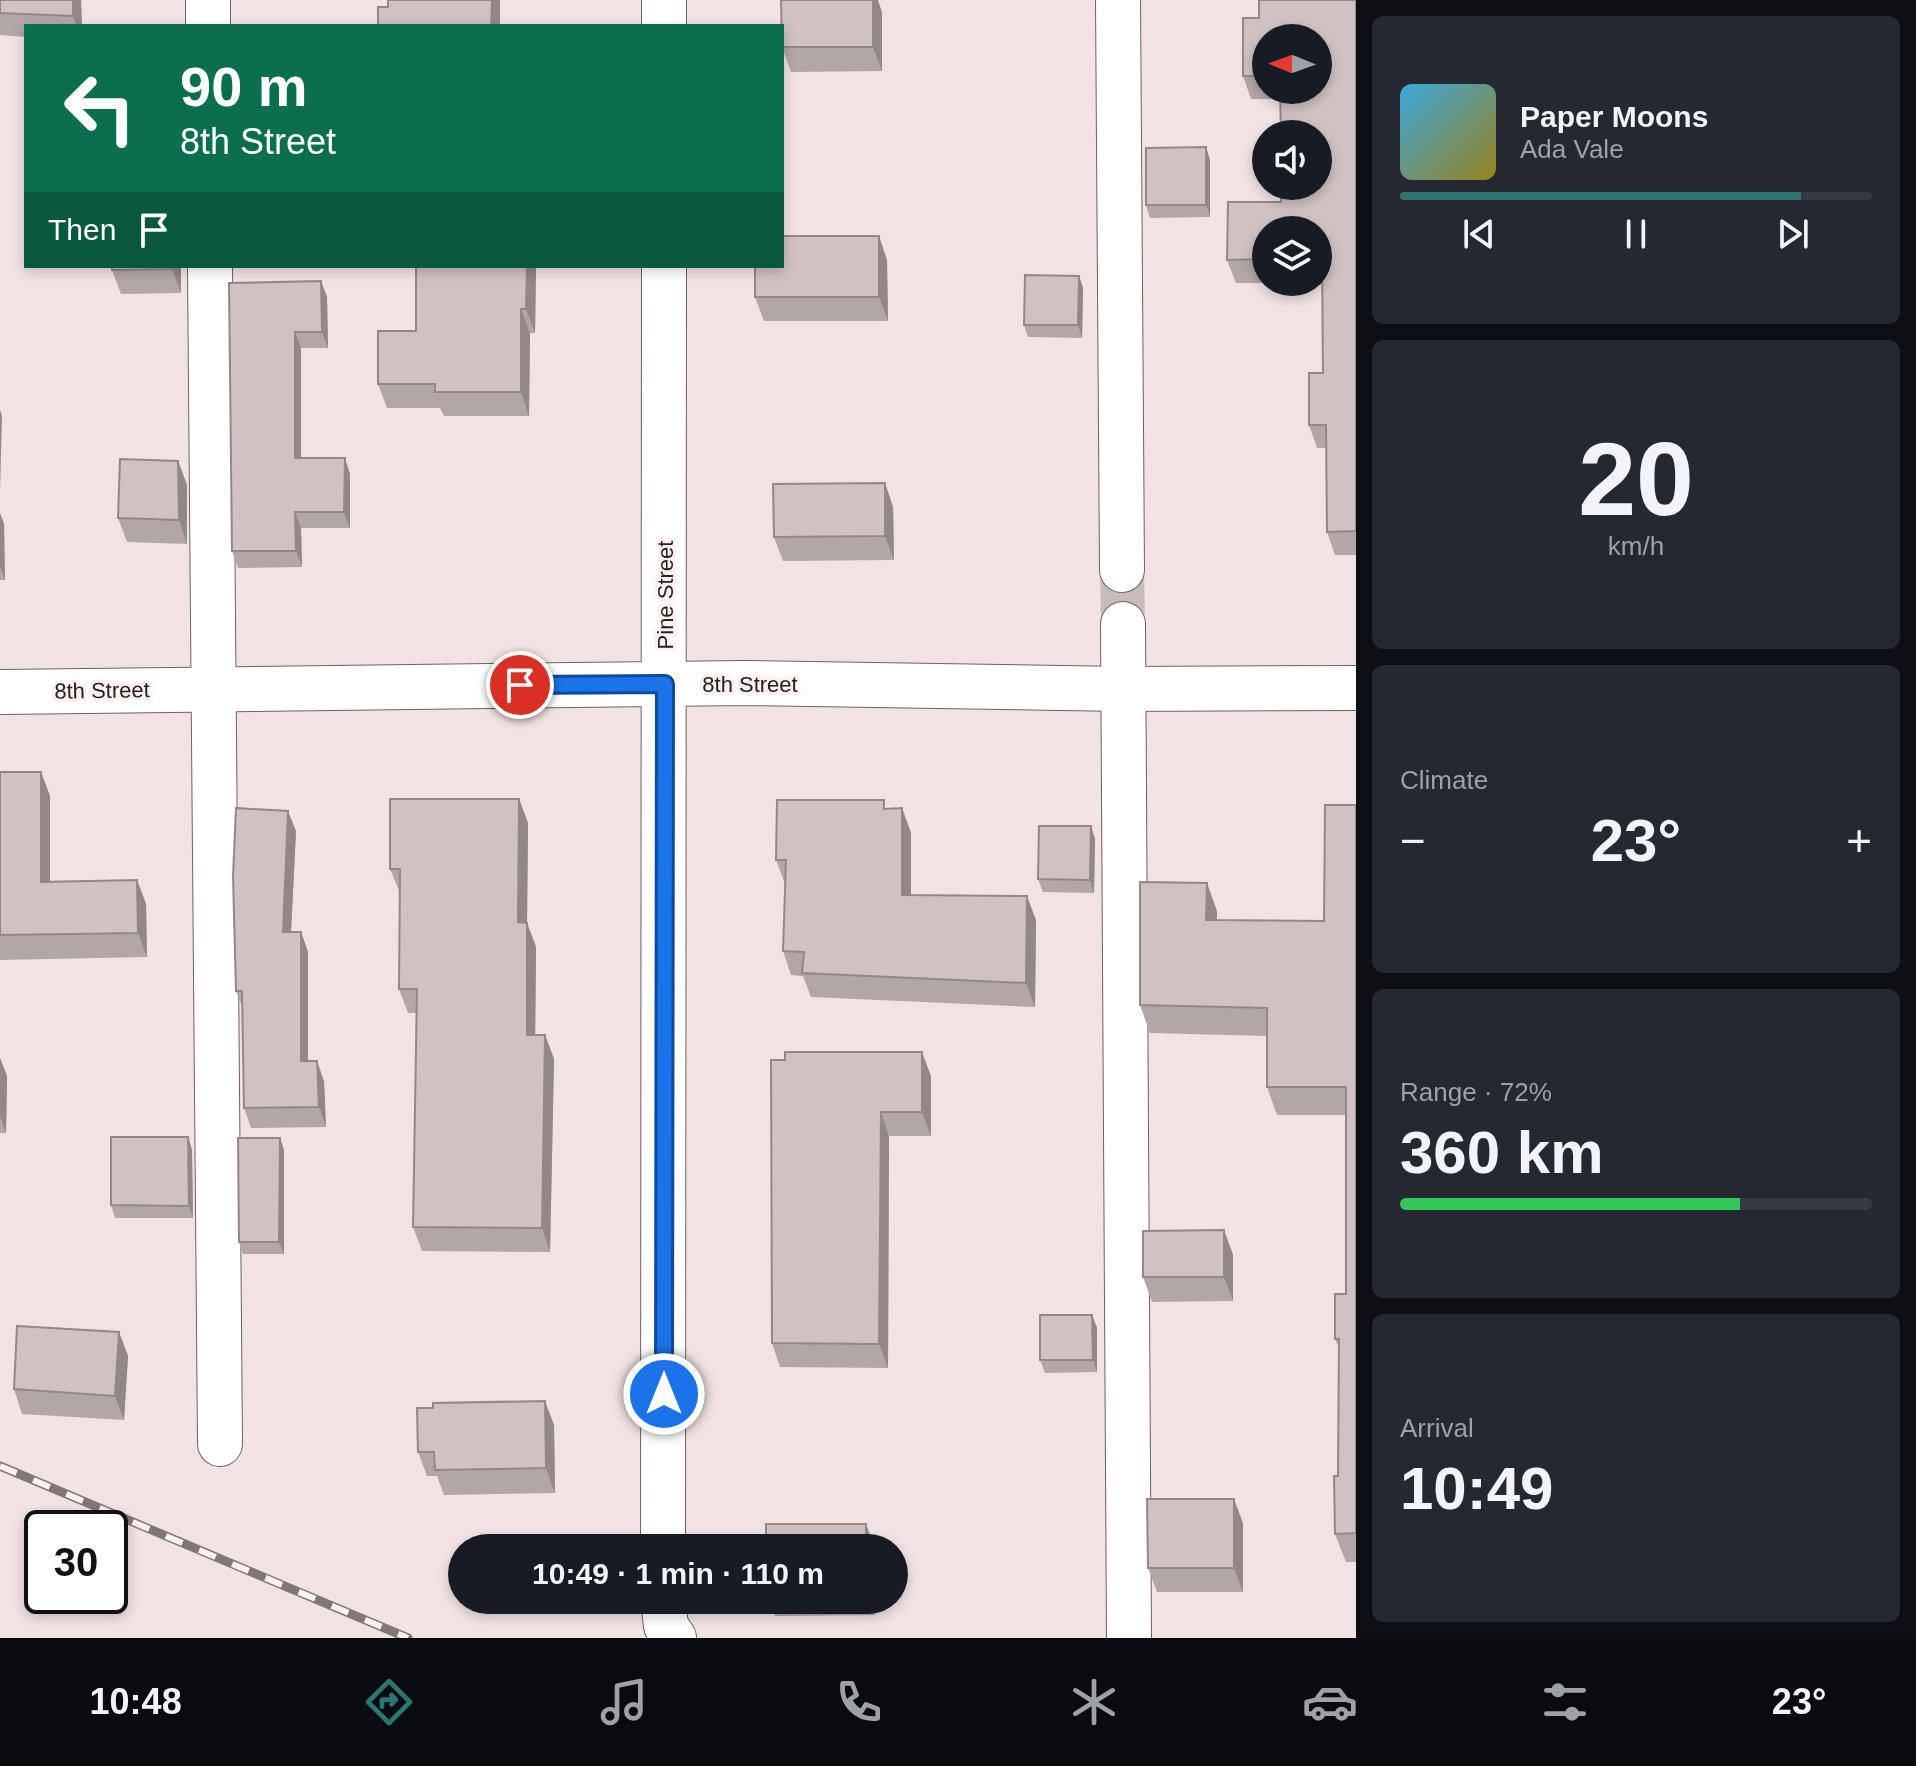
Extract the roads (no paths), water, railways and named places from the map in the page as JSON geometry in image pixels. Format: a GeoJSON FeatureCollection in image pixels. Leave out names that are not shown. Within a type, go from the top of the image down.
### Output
{"type":"FeatureCollection","features":[{"type":"Feature","properties":{"kind":"street"},"geometry":{"type":"LineString","coordinates":[[208,0],[208,24]]}},
{"type":"Feature","properties":{"kind":"street"},"geometry":{"type":"LineString","coordinates":[[664,0],[664,24]]}},
{"type":"Feature","properties":{"kind":"street"},"geometry":{"type":"LineString","coordinates":[[1118,0],[1122,570]]}},
{"type":"Feature","properties":{"kind":"street"},"geometry":{"type":"LineString","coordinates":[[210,268],[220,1444]]}},
{"type":"Feature","properties":{"kind":"street","name":"Pine Street"},"geometry":{"type":"LineString","coordinates":[[663,1534],[664,268]]}},
{"type":"Feature","properties":{"kind":"street"},"geometry":{"type":"LineString","coordinates":[[1123,624],[1129,1638]]}},
{"type":"Feature","properties":{"kind":"street","name":"8th Street"},"geometry":{"type":"LineString","coordinates":[[0,692],[212,687],[746,683],[1124,689],[1356,688]]}},
{"type":"Feature","properties":{"kind":"street"},"geometry":{"type":"LineString","coordinates":[[665,1614],[666,1626],[674,1638]]}},
{"type":"Feature","properties":{"kind":"tunnel"},"geometry":{"type":"LineString","coordinates":[[1122,570],[1123,624]]}},
{"type":"Feature","properties":{"kind":"railway"},"geometry":{"type":"LineString","coordinates":[[0,1466],[408,1638]]}}]}
